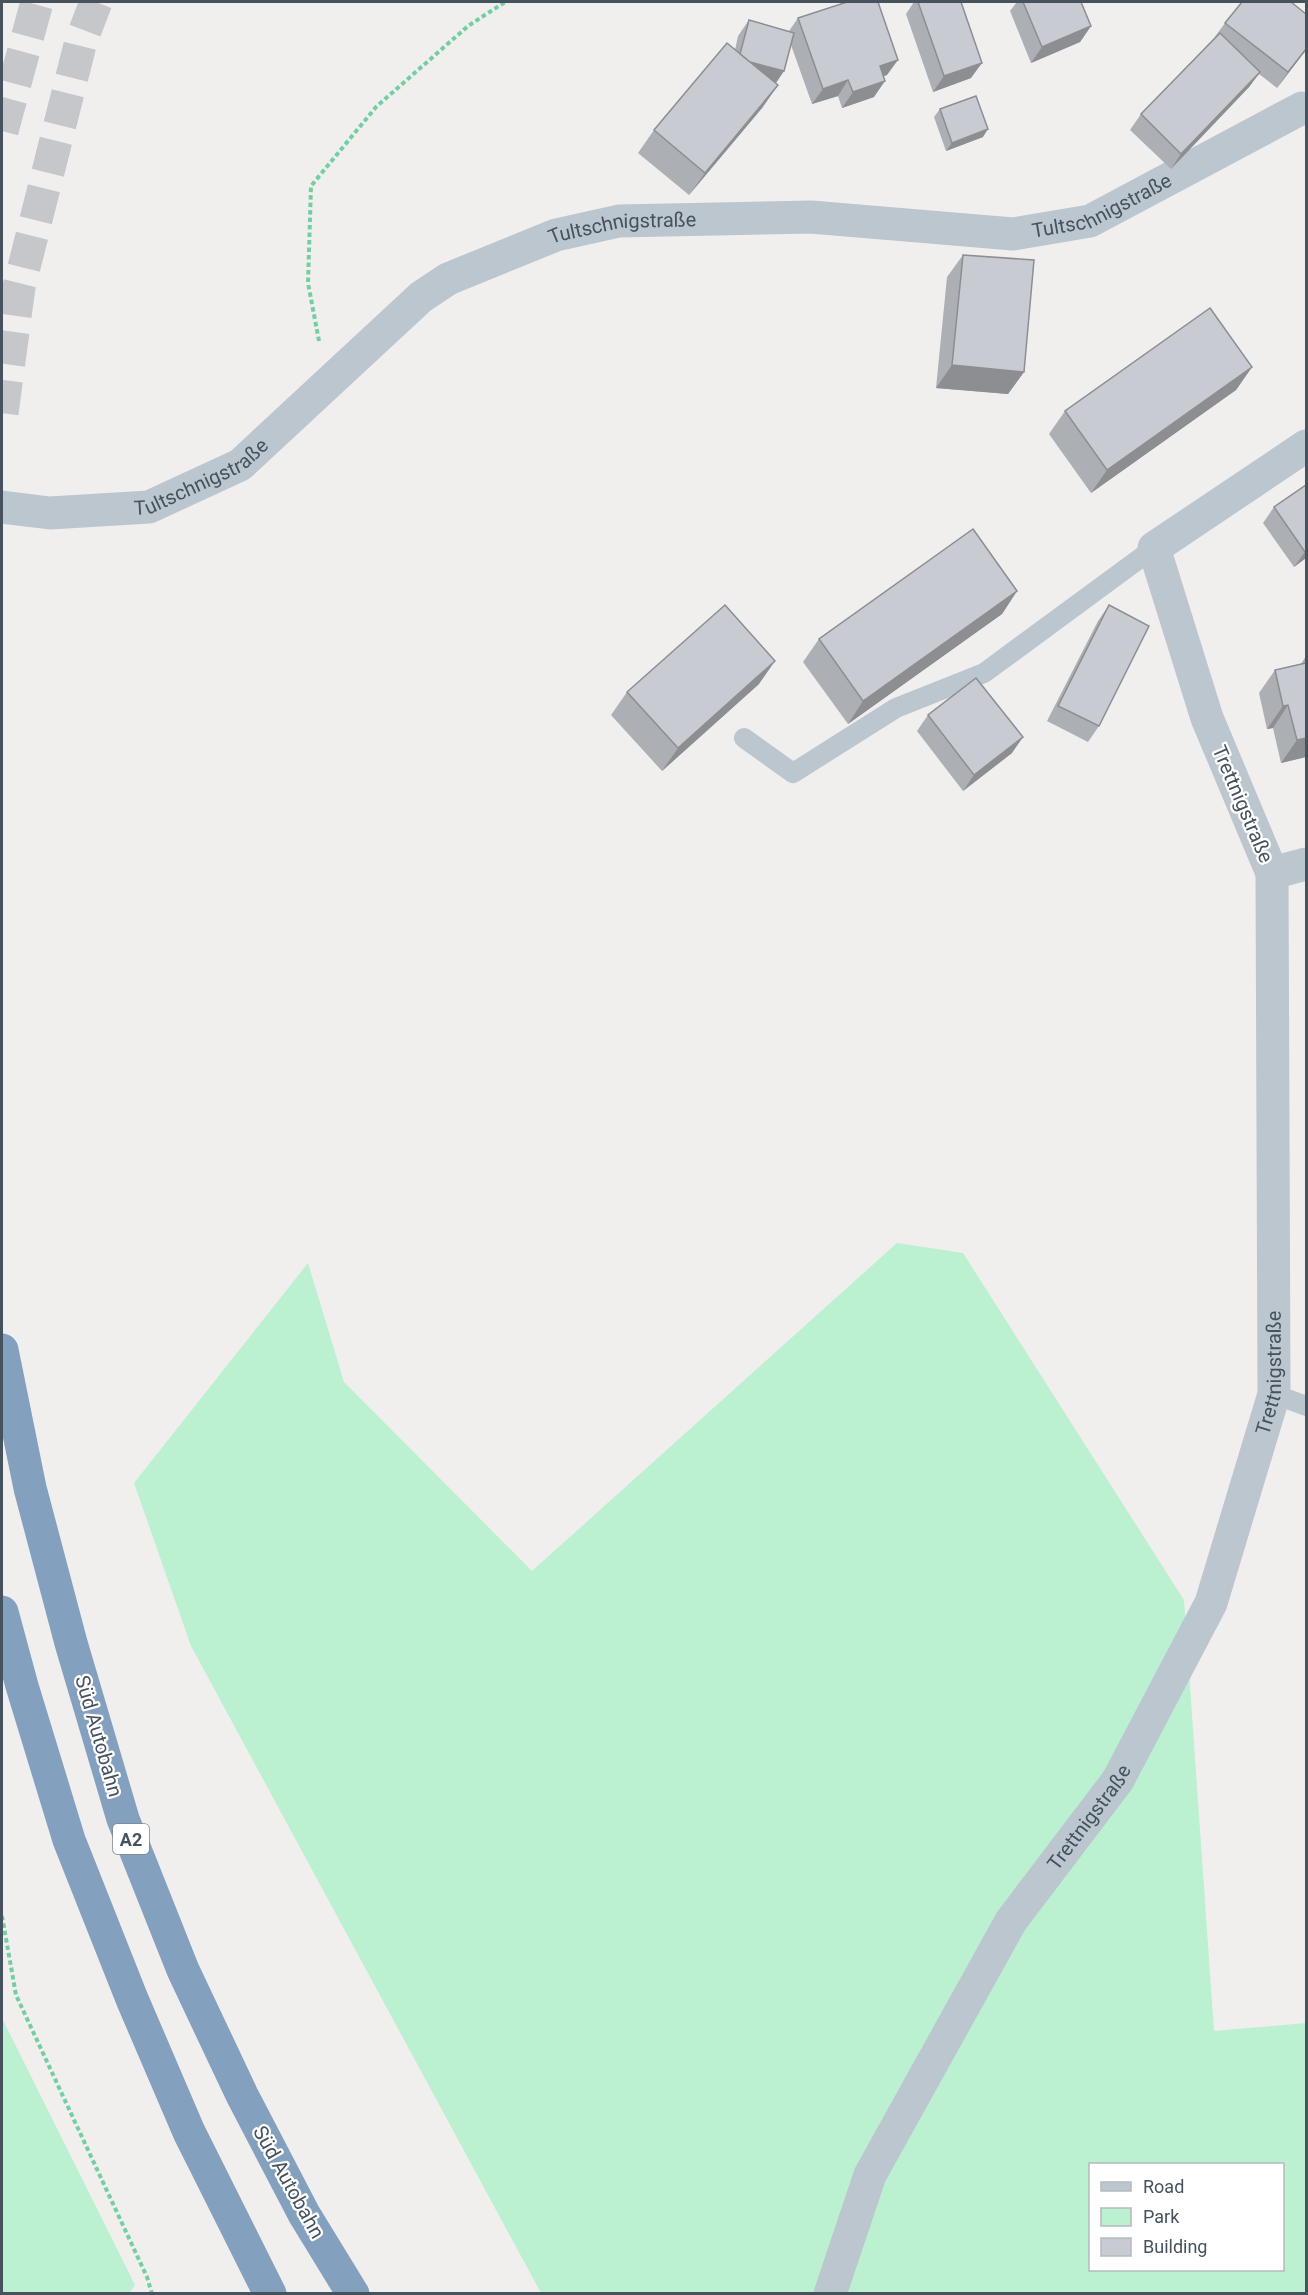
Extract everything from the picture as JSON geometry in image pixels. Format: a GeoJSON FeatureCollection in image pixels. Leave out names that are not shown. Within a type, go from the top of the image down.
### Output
{"type":"FeatureCollection","features":[{"type":"Feature","properties":{"kind":"highway","name":"Süd Autobahn"},"geometry":{"type":"LineString","coordinates":[[2,1350],[30,1488],[71,1643],[123,1819],[183,1970],[242,2095],[304,2214],[353,2294]]}},
{"type":"Feature","properties":{"kind":"highway"},"geometry":{"type":"LineString","coordinates":[[2,1612],[69,1840],[189,2132],[270,2294]]}},
{"type":"Feature","properties":{"kind":"street","name":"Tultschnigstraße"},"geometry":{"type":"LineString","coordinates":[[2,507],[50,513],[149,507],[240,465],[421,297],[447,279],[556,236],[619,221],[811,217],[1013,234],[1090,221],[1305,108]]}},
{"type":"Feature","properties":{"kind":"street"},"geometry":{"type":"LineString","coordinates":[[1154,548],[1306,446]]}},
{"type":"Feature","properties":{"kind":"street","name":"Trettnigstraße"},"geometry":{"type":"LineString","coordinates":[[830,2294],[870,2175],[1011,1921],[1118,1780],[1211,1603],[1274,1394],[1272,873],[1207,718],[1154,548]]}},
{"type":"Feature","properties":{"kind":"street"},"geometry":{"type":"LineString","coordinates":[[1272,873],[1306,864]]}},
{"type":"Feature","properties":{"kind":"lane"},"geometry":{"type":"LineString","coordinates":[[744,738],[793,773],[896,708],[984,673],[1154,548]]}},
{"type":"Feature","properties":{"kind":"lane"},"geometry":{"type":"LineString","coordinates":[[1274,1394],[1306,1406]]}},
{"type":"Feature","properties":{"kind":"path"},"geometry":{"type":"LineString","coordinates":[[328,382],[308,283],[311,186],[376,107],[468,26],[505,2]]}},
{"type":"Feature","properties":{"kind":"path"},"geometry":{"type":"LineString","coordinates":[[2,1916],[16,1995],[147,2277],[152,2294]]}},
{"type":"Feature","properties":{"kind":"green space"},"geometry":{"type":"Polygon","coordinates":[[[897,1243],[963,1253],[1184,1600],[1214,2031],[1306,2023],[1306,2293],[541,2293],[191,1646],[134,1483],[308,1263],[344,1382],[532,1571],[897,1243]]]}},
{"type":"Feature","properties":{"kind":"green space"},"geometry":{"type":"Polygon","coordinates":[[[2,2018],[135,2285],[129,2293],[2,2293],[2,2018]]]}},
{"type":"Feature","properties":{"kind":"building"},"geometry":{"type":"Polygon","coordinates":[[[847,2],[878,2],[898,60],[880,66],[885,81],[853,92],[848,80],[823,89],[798,18],[847,2]]]}},
{"type":"Feature","properties":{"kind":"building"},"geometry":{"type":"Polygon","coordinates":[[[918,2],[961,2],[982,63],[944,76],[918,2]]]}},
{"type":"Feature","properties":{"kind":"building"},"geometry":{"type":"Polygon","coordinates":[[[1023,2],[1081,2],[1091,26],[1042,47],[1023,2]]]}},
{"type":"Feature","properties":{"kind":"building"},"geometry":{"type":"Polygon","coordinates":[[[1242,2],[1291,2],[1306,14],[1306,49],[1288,72],[1225,23],[1242,2]]]}},
{"type":"Feature","properties":{"kind":"building"},"geometry":{"type":"Polygon","coordinates":[[[749,20],[794,33],[784,71],[750,62],[740,54],[749,20]]]}},
{"type":"Feature","properties":{"kind":"building"},"geometry":{"type":"Polygon","coordinates":[[[1220,33],[1260,72],[1181,154],[1141,114],[1220,33]]]}},
{"type":"Feature","properties":{"kind":"building"},"geometry":{"type":"Polygon","coordinates":[[[727,43],[778,85],[705,173],[654,130],[727,43]]]}},
{"type":"Feature","properties":{"kind":"building"},"geometry":{"type":"Polygon","coordinates":[[[976,96],[988,129],[952,143],[940,109],[976,96]]]}},
{"type":"Feature","properties":{"kind":"building"},"geometry":{"type":"Polygon","coordinates":[[[963,255],[1034,260],[1024,372],[952,365],[963,255]]]}},
{"type":"Feature","properties":{"kind":"building"},"geometry":{"type":"Polygon","coordinates":[[[1210,308],[1252,367],[1107,470],[1065,411],[1210,308]]]}},
{"type":"Feature","properties":{"kind":"building"},"geometry":{"type":"Polygon","coordinates":[[[1306,485],[1306,550],[1305,552],[1274,507],[1306,485]]]}},
{"type":"Feature","properties":{"kind":"building"},"geometry":{"type":"Polygon","coordinates":[[[973,529],[1017,591],[863,701],[819,639],[973,529]]]}},
{"type":"Feature","properties":{"kind":"building"},"geometry":{"type":"Polygon","coordinates":[[[725,605],[775,661],[678,748],[627,692],[725,605]]]}},
{"type":"Feature","properties":{"kind":"building"},"geometry":{"type":"Polygon","coordinates":[[[1109,605],[1149,626],[1099,726],[1058,706],[1109,605]]]}},
{"type":"Feature","properties":{"kind":"building"},"geometry":{"type":"Polygon","coordinates":[[[1306,663],[1306,738],[1297,740],[1288,705],[1283,706],[1275,670],[1306,663]]]}},
{"type":"Feature","properties":{"kind":"building"},"geometry":{"type":"Polygon","coordinates":[[[976,678],[1023,737],[974,775],[928,715],[976,678]]]}},
{"type":"Feature","properties":{"kind":"tunnel"},"geometry":{"type":"LineString","coordinates":[[2,131],[37,2]]}},
{"type":"Feature","properties":{"kind":"tunnel"},"geometry":{"type":"LineString","coordinates":[[2,413],[19,287],[81,41],[96,2]]}}]}
